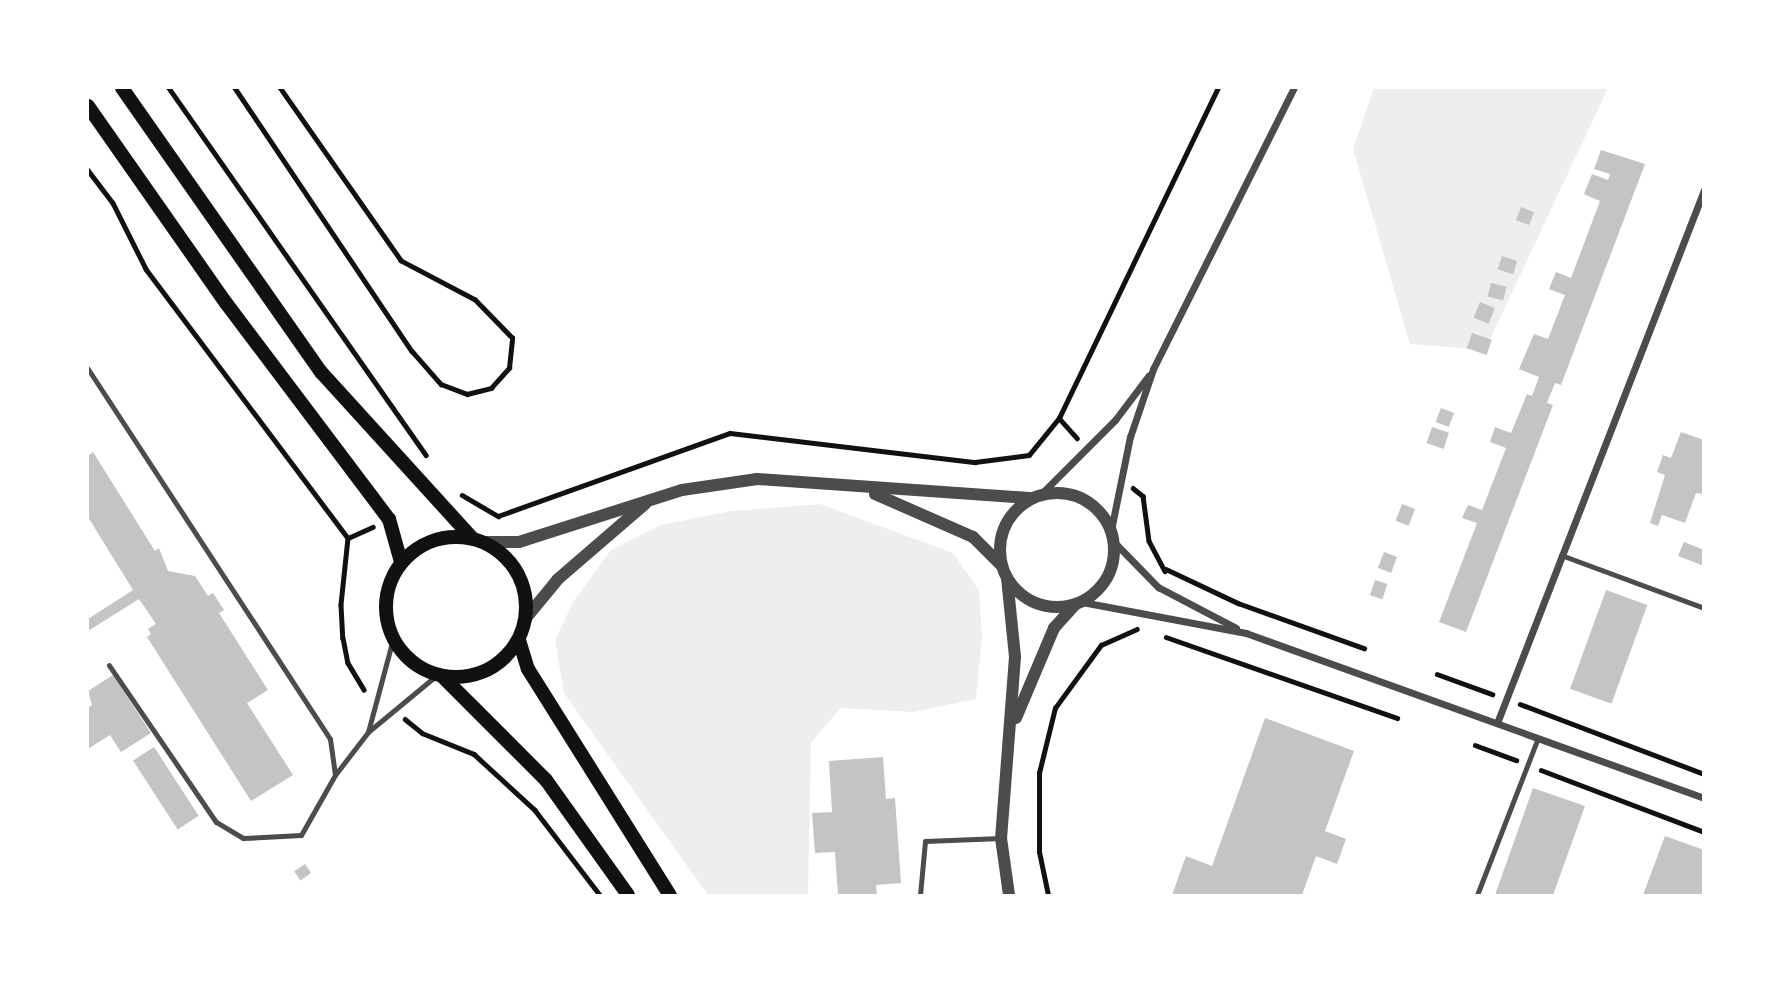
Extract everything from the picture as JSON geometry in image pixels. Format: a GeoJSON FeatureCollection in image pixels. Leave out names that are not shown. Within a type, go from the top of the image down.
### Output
{"type":"FeatureCollection","features":[{"type":"Feature","properties":{"kind":"main road"},"geometry":{"type":"LineString","coordinates":[[122,88],[321,372],[479,540],[505,555],[519,574],[526,618],[519,640],[505,658],[486,671],[464,677],[439,675],[419,667],[393,639],[386,599],[401,562],[433,540],[479,540]]}},
{"type":"Feature","properties":{"kind":"main road"},"geometry":{"type":"LineString","coordinates":[[88,106],[226,303],[389,519],[401,562]]}},
{"type":"Feature","properties":{"kind":"main road"},"geometry":{"type":"LineString","coordinates":[[519,640],[528,669],[670,895]]}},
{"type":"Feature","properties":{"kind":"main road"},"geometry":{"type":"LineString","coordinates":[[439,675],[546,780],[628,895]]}},
{"type":"Feature","properties":{"kind":"street"},"geometry":{"type":"LineString","coordinates":[[1111,530],[1121,478],[1153,369],[1294,88]]}},
{"type":"Feature","properties":{"kind":"street"},"geometry":{"type":"LineString","coordinates":[[1497,723],[1703,190]]}},
{"type":"Feature","properties":{"kind":"street"},"geometry":{"type":"LineString","coordinates":[[1009,895],[1001,838],[1015,657],[1002,534],[1014,513],[1087,450],[1153,369]]}},
{"type":"Feature","properties":{"kind":"street"},"geometry":{"type":"LineString","coordinates":[[479,540],[519,542],[650,500],[710,484],[757,479],[865,490],[1036,496],[1058,492],[1091,502],[1111,530],[1115,543],[1158,587],[1246,633]]}},
{"type":"Feature","properties":{"kind":"street"},"geometry":{"type":"LineString","coordinates":[[865,490],[973,537],[1036,603],[1079,603],[1147,612],[1246,633],[1703,799]]}},
{"type":"Feature","properties":{"kind":"street"},"geometry":{"type":"LineString","coordinates":[[526,618],[558,579],[650,500]]}},
{"type":"Feature","properties":{"kind":"street"},"geometry":{"type":"LineString","coordinates":[[1011,732],[1048,639],[1079,603],[1107,578],[1115,543]]}},
{"type":"Feature","properties":{"kind":"lane"},"geometry":{"type":"LineString","coordinates":[[88,369],[330,739],[335,775]]}},
{"type":"Feature","properties":{"kind":"lane"},"geometry":{"type":"LineString","coordinates":[[1561,555],[1703,608]]}},
{"type":"Feature","properties":{"kind":"lane"},"geometry":{"type":"LineString","coordinates":[[368,732],[393,639]]}},
{"type":"Feature","properties":{"kind":"lane"},"geometry":{"type":"LineString","coordinates":[[109,666],[216,822],[243,838],[301,835],[335,775],[368,732],[439,675]]}},
{"type":"Feature","properties":{"kind":"lane"},"geometry":{"type":"LineString","coordinates":[[1477,895],[1538,738]]}},
{"type":"Feature","properties":{"kind":"lane"},"geometry":{"type":"LineString","coordinates":[[920,895],[925,841],[1001,838]]}},
{"type":"Feature","properties":{"kind":"path"},"geometry":{"type":"LineString","coordinates":[[169,88],[435,466]]}},
{"type":"Feature","properties":{"kind":"path"},"geometry":{"type":"LineString","coordinates":[[235,88],[412,351],[441,384],[467,394],[491,388],[509,368],[512,338],[475,300],[401,261],[280,88]]}},
{"type":"Feature","properties":{"kind":"path"},"geometry":{"type":"LineString","coordinates":[[450,487],[498,516],[730,433],[975,462],[1029,455],[1059,418],[1218,88]]}},
{"type":"Feature","properties":{"kind":"path"},"geometry":{"type":"LineString","coordinates":[[88,170],[113,203],[146,269],[348,538],[341,605],[343,638],[348,663],[360,688],[378,700]]}},
{"type":"Feature","properties":{"kind":"path"},"geometry":{"type":"LineString","coordinates":[[1059,418],[1087,450]]}},
{"type":"Feature","properties":{"kind":"path"},"geometry":{"type":"LineString","coordinates":[[1121,478],[1143,496],[1149,541],[1166,569],[1238,603],[1364,648]]}},
{"type":"Feature","properties":{"kind":"path"},"geometry":{"type":"LineString","coordinates":[[1158,587],[1166,569]]}},
{"type":"Feature","properties":{"kind":"path"},"geometry":{"type":"LineString","coordinates":[[1048,895],[1039,852],[1039,774],[1055,708],[1101,645],[1139,628],[1147,612]]}},
{"type":"Feature","properties":{"kind":"path"},"geometry":{"type":"LineString","coordinates":[[1139,628],[1151,632]]}},
{"type":"Feature","properties":{"kind":"path"},"geometry":{"type":"LineString","coordinates":[[1163,636],[1397,718]]}},
{"type":"Feature","properties":{"kind":"path"},"geometry":{"type":"LineString","coordinates":[[1437,674],[1703,774]]}},
{"type":"Feature","properties":{"kind":"path"},"geometry":{"type":"LineString","coordinates":[[394,711],[422,733],[474,754],[535,810],[600,895]]}},
{"type":"Feature","properties":{"kind":"path"},"geometry":{"type":"LineString","coordinates":[[1475,745],[1703,832]]}},
{"type":"Feature","properties":{"kind":"shaded area"},"geometry":{"type":"Polygon","coordinates":[[[1374,88],[1608,88],[1485,350],[1410,344],[1353,149],[1374,88]]]}},
{"type":"Feature","properties":{"kind":"shaded area"},"geometry":{"type":"Polygon","coordinates":[[[820,504],[953,553],[979,590],[982,638],[976,699],[913,712],[841,708],[811,743],[808,895],[708,895],[564,693],[555,641],[573,602],[611,550],[661,525],[731,511],[820,504]]]}},
{"type":"Feature","properties":{"kind":"building"},"geometry":{"type":"Polygon","coordinates":[[[1601,150],[1645,164],[1561,385],[1555,383],[1547,403],[1553,405],[1466,632],[1439,622],[1477,523],[1462,518],[1468,505],[1482,510],[1506,448],[1490,442],[1495,427],[1511,433],[1527,394],[1532,396],[1539,377],[1519,369],[1534,334],[1548,339],[1565,295],[1549,289],[1556,272],[1571,278],[1600,201],[1584,194],[1592,174],[1608,180],[1610,174],[1594,169],[1601,150]]]}},
{"type":"Feature","properties":{"kind":"building"},"geometry":{"type":"Polygon","coordinates":[[[1521,207],[1534,212],[1529,225],[1516,220],[1521,207]]]}},
{"type":"Feature","properties":{"kind":"building"},"geometry":{"type":"Polygon","coordinates":[[[1502,256],[1517,261],[1513,274],[1498,269],[1502,256]]]}},
{"type":"Feature","properties":{"kind":"building"},"geometry":{"type":"Polygon","coordinates":[[[1491,283],[1507,287],[1503,300],[1488,297],[1491,283]]]}},
{"type":"Feature","properties":{"kind":"building"},"geometry":{"type":"Polygon","coordinates":[[[1480,302],[1495,308],[1488,324],[1474,318],[1480,302]]]}},
{"type":"Feature","properties":{"kind":"building"},"geometry":{"type":"Polygon","coordinates":[[[1472,333],[1492,340],[1487,355],[1467,348],[1472,333]]]}},
{"type":"Feature","properties":{"kind":"building"},"geometry":{"type":"Polygon","coordinates":[[[1441,408],[1454,413],[1449,427],[1436,422],[1441,408]]]}},
{"type":"Feature","properties":{"kind":"building"},"geometry":{"type":"Polygon","coordinates":[[[1432,427],[1449,433],[1443,449],[1426,443],[1432,427]]]}},
{"type":"Feature","properties":{"kind":"building"},"geometry":{"type":"Polygon","coordinates":[[[1681,432],[1704,440],[1704,494],[1696,493],[1685,523],[1662,515],[1658,526],[1650,523],[1665,475],[1657,472],[1663,455],[1671,458],[1681,432]]]}},
{"type":"Feature","properties":{"kind":"building"},"geometry":{"type":"Polygon","coordinates":[[[93,452],[155,551],[159,548],[168,571],[195,576],[208,596],[213,593],[224,610],[219,613],[268,690],[247,703],[293,775],[251,801],[147,637],[151,634],[148,629],[156,624],[139,599],[88,631],[88,619],[133,590],[88,517],[88,456],[93,452]]]}},
{"type":"Feature","properties":{"kind":"building"},"geometry":{"type":"Polygon","coordinates":[[[1402,504],[1415,509],[1409,526],[1396,521],[1402,504]]]}},
{"type":"Feature","properties":{"kind":"building"},"geometry":{"type":"Polygon","coordinates":[[[1684,542],[1704,550],[1704,566],[1678,556],[1684,542]]]}},
{"type":"Feature","properties":{"kind":"building"},"geometry":{"type":"Polygon","coordinates":[[[1384,552],[1397,557],[1391,573],[1378,568],[1384,552]]]}},
{"type":"Feature","properties":{"kind":"building"},"geometry":{"type":"Polygon","coordinates":[[[1375,580],[1387,584],[1382,599],[1370,595],[1375,580]]]}},
{"type":"Feature","properties":{"kind":"building"},"geometry":{"type":"Polygon","coordinates":[[[1606,590],[1647,605],[1611,704],[1570,689],[1606,590]]]}},
{"type":"Feature","properties":{"kind":"building"},"geometry":{"type":"Polygon","coordinates":[[[113,675],[151,733],[121,752],[110,735],[88,749],[88,708],[92,705],[88,691],[113,675]]]}},
{"type":"Feature","properties":{"kind":"building"},"geometry":{"type":"Polygon","coordinates":[[[1265,718],[1354,751],[1325,831],[1346,839],[1337,864],[1316,856],[1302,895],[1172,895],[1186,856],[1212,866],[1265,718]]]}},
{"type":"Feature","properties":{"kind":"building"},"geometry":{"type":"Polygon","coordinates":[[[154,747],[199,816],[178,829],[133,761],[154,747]]]}},
{"type":"Feature","properties":{"kind":"building"},"geometry":{"type":"Polygon","coordinates":[[[883,757],[886,799],[895,798],[901,883],[876,885],[877,895],[838,895],[835,852],[815,853],[812,813],[832,812],[829,761],[883,757]]]}},
{"type":"Feature","properties":{"kind":"building"},"geometry":{"type":"Polygon","coordinates":[[[1533,788],[1585,806],[1553,895],[1495,895],[1533,788]]]}},
{"type":"Feature","properties":{"kind":"building"},"geometry":{"type":"Polygon","coordinates":[[[1665,836],[1704,850],[1702,895],[1643,895],[1665,836]]]}},
{"type":"Feature","properties":{"kind":"building"},"geometry":{"type":"Polygon","coordinates":[[[305,864],[311,873],[300,880],[294,871],[305,864]]]}}]}
